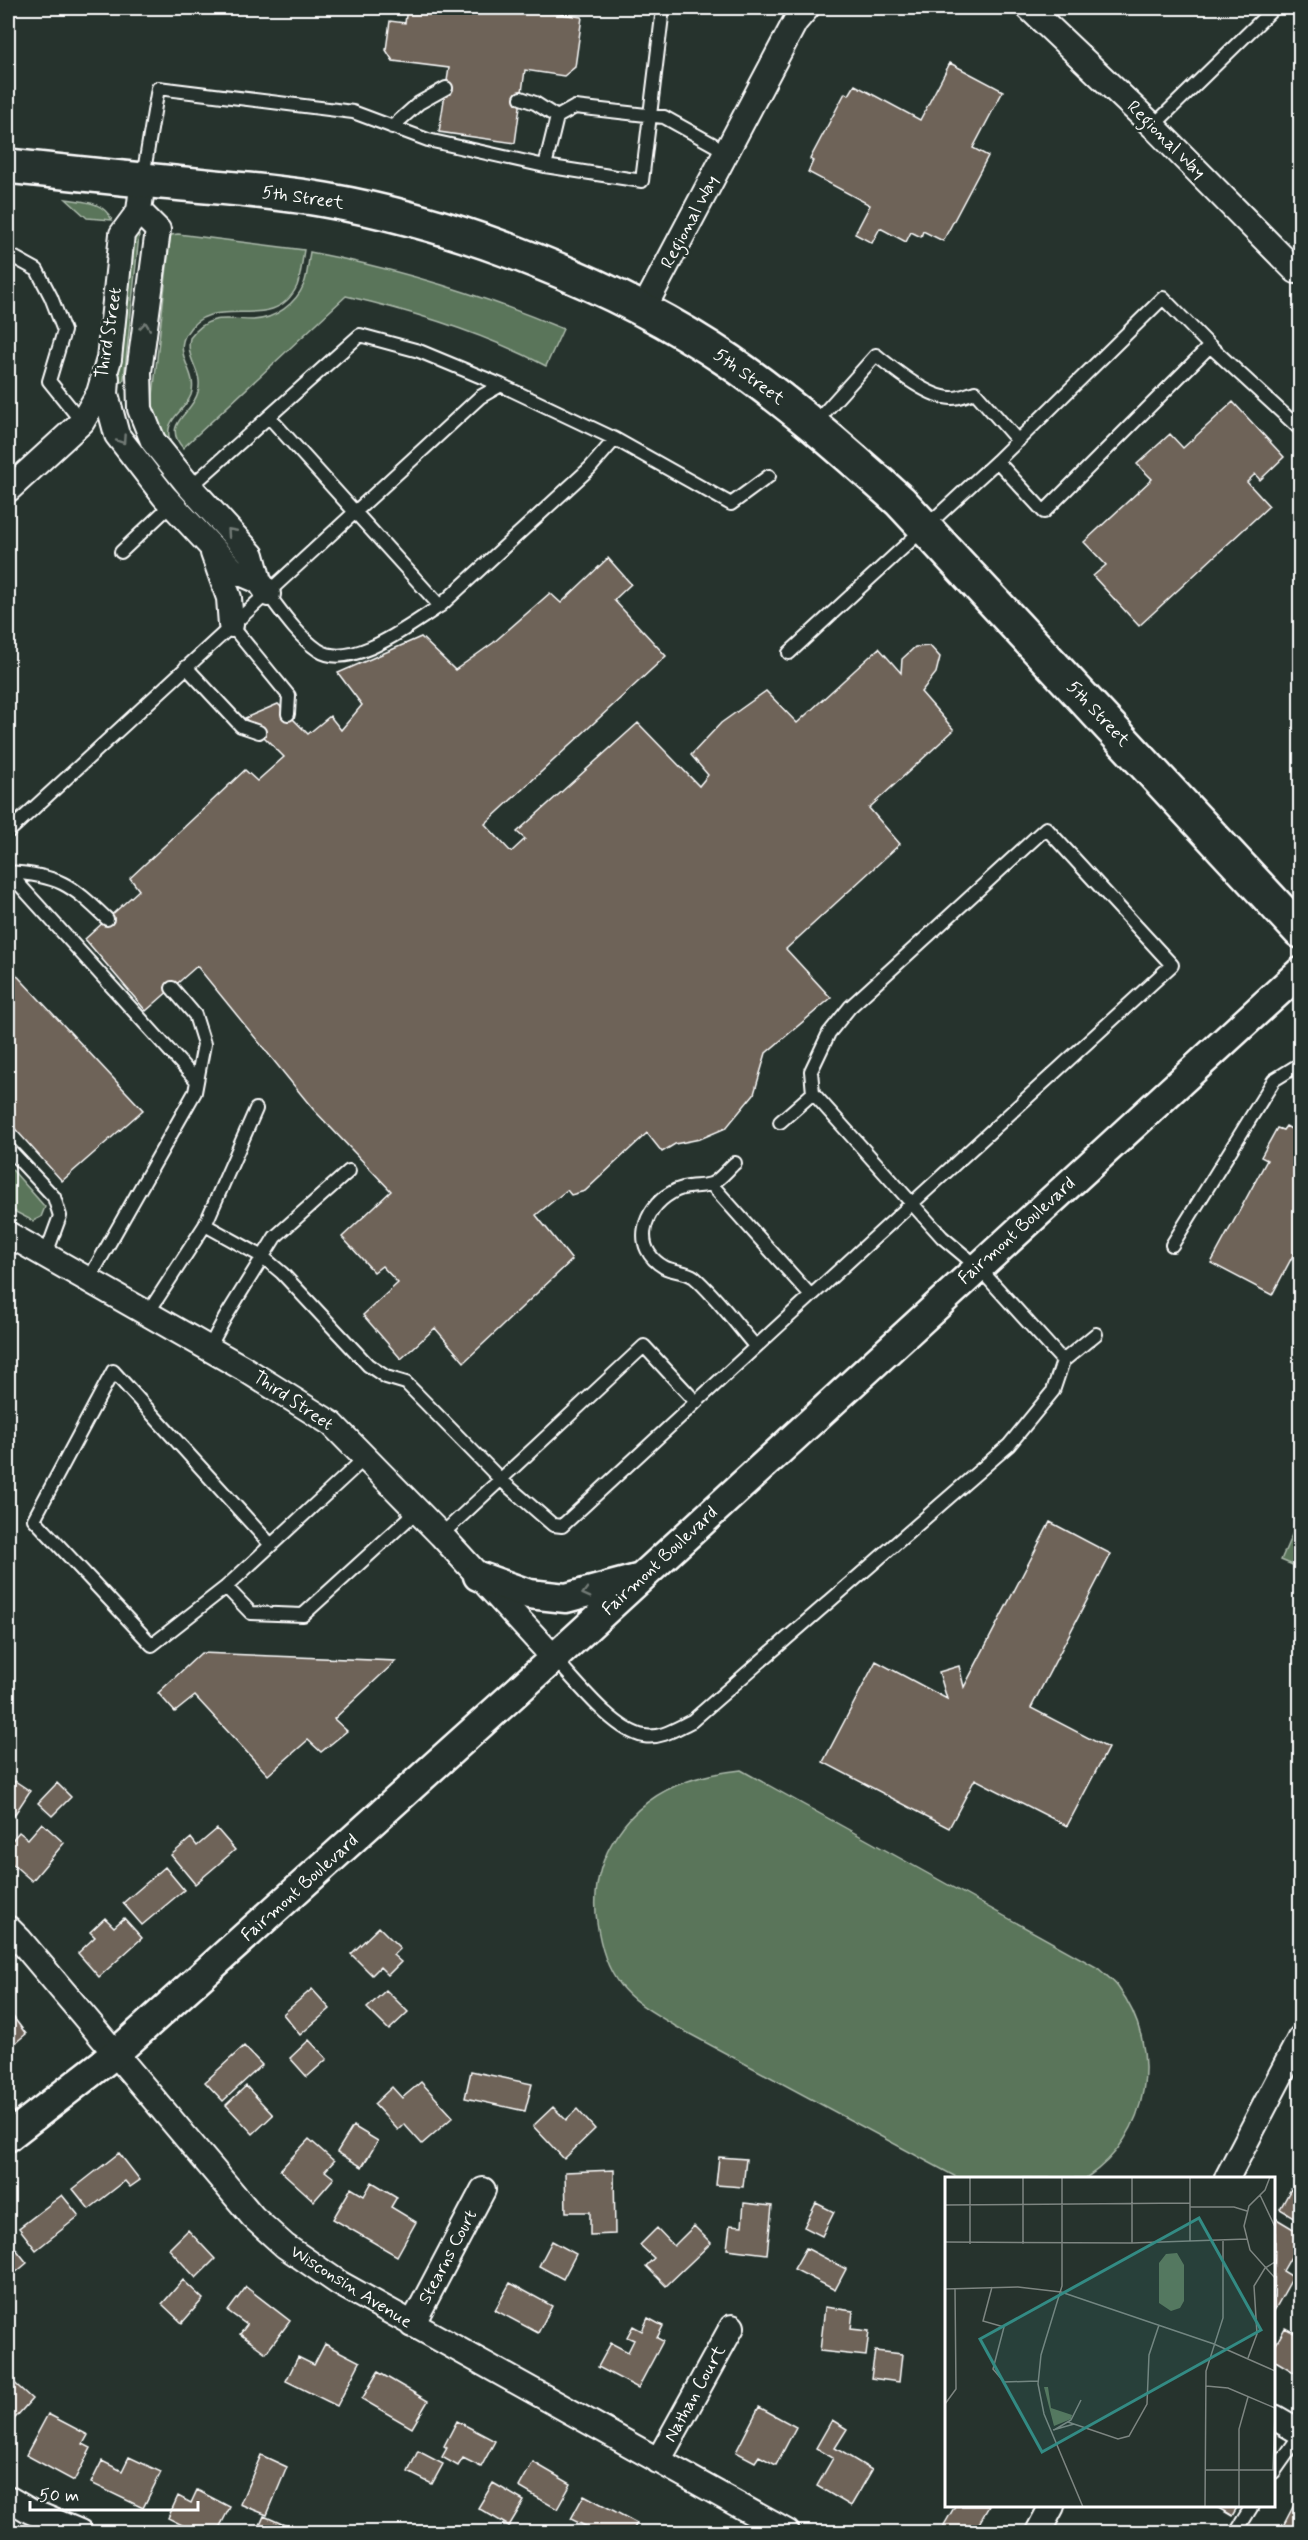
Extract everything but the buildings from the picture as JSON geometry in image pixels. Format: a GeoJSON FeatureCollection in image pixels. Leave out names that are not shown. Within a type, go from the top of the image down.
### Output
{"type":"FeatureCollection","features":[{"type":"Feature","properties":{"kind":"main road","name":"5th Street"},"geometry":{"type":"LineString","coordinates":[[8,166],[141,196],[288,194],[388,214],[451,232],[522,257],[579,279],[643,310],[729,361],[813,425],[864,468],[926,528],[1300,931]]}},
{"type":"Feature","properties":{"kind":"street","name":"Regional Way"},"geometry":{"type":"LineString","coordinates":[[643,310],[795,22],[807,8]]}},
{"type":"Feature","properties":{"kind":"street","name":"Regional Way"},"geometry":{"type":"LineString","coordinates":[[1029,8],[1153,126],[1299,271]]}},
{"type":"Feature","properties":{"kind":"street","name":"Third Street"},"geometry":{"type":"LineString","coordinates":[[8,490],[82,422],[99,393],[108,364],[122,234],[141,196]]}},
{"type":"Feature","properties":{"kind":"street"},"geometry":{"type":"LineString","coordinates":[[141,196],[158,230],[140,372],[140,409],[153,441],[190,487],[252,555],[263,588]]}},
{"type":"Feature","properties":{"kind":"street"},"geometry":{"type":"LineString","coordinates":[[108,364],[106,394],[117,435],[172,504],[233,570],[263,588]]}},
{"type":"Feature","properties":{"kind":"street"},"geometry":{"type":"LineString","coordinates":[[82,422],[111,412],[120,404],[140,372]]}},
{"type":"Feature","properties":{"kind":"street"},"geometry":{"type":"LineString","coordinates":[[210,545],[229,598],[231,625]]}},
{"type":"Feature","properties":{"kind":"street","name":"Fairmont Boulevard"},"geometry":{"type":"LineString","coordinates":[[8,2137],[116,2053],[642,1578],[1300,972]]}},
{"type":"Feature","properties":{"kind":"street","name":"Third Street"},"geometry":{"type":"LineString","coordinates":[[8,1234],[209,1348],[332,1424],[441,1535],[554,1658]]}},
{"type":"Feature","properties":{"kind":"street"},"geometry":{"type":"LineString","coordinates":[[478,1576],[529,1594],[566,1598],[642,1578]]}},
{"type":"Feature","properties":{"kind":"street","name":"Wisconsin Avenue"},"geometry":{"type":"LineString","coordinates":[[8,1928],[253,2217],[285,2246],[339,2283],[412,2325],[787,2532]]}},
{"type":"Feature","properties":{"kind":"street"},"geometry":{"type":"LineString","coordinates":[[1228,2177],[1300,2038]]}},
{"type":"Feature","properties":{"kind":"street","name":"Stearns Court"},"geometry":{"type":"LineString","coordinates":[[412,2325],[483,2190]]}},
{"type":"Feature","properties":{"kind":"street","name":"Nathan Court"},"geometry":{"type":"LineString","coordinates":[[658,2461],[732,2327]]}},
{"type":"Feature","properties":{"kind":"street"},"geometry":{"type":"LineString","coordinates":[[1275,2418],[1300,2433]]}},
{"type":"Feature","properties":{"kind":"street"},"geometry":{"type":"LineString","coordinates":[[8,2498],[30,2511],[80,2532]]}},
{"type":"Feature","properties":{"kind":"street"},"geometry":{"type":"LineString","coordinates":[[1038,2532],[1051,2507]]}},
{"type":"Feature","properties":{"kind":"lane"},"geometry":{"type":"LineString","coordinates":[[141,196],[158,88],[353,112],[429,140],[546,166],[642,181],[663,8]]}},
{"type":"Feature","properties":{"kind":"lane"},"geometry":{"type":"LineString","coordinates":[[1153,126],[1274,8]]}},
{"type":"Feature","properties":{"kind":"lane"},"geometry":{"type":"LineString","coordinates":[[392,127],[419,104],[446,88]]}},
{"type":"Feature","properties":{"kind":"lane"},"geometry":{"type":"LineString","coordinates":[[521,98],[535,103],[557,117]]}},
{"type":"Feature","properties":{"kind":"lane"},"geometry":{"type":"LineString","coordinates":[[546,166],[557,117],[575,107],[664,117],[727,152]]}},
{"type":"Feature","properties":{"kind":"lane"},"geometry":{"type":"LineString","coordinates":[[8,254],[37,270],[51,297],[64,331],[49,381],[82,422]]}},
{"type":"Feature","properties":{"kind":"lane"},"geometry":{"type":"LineString","coordinates":[[789,653],[997,461],[1163,298],[1210,346],[1300,429]]}},
{"type":"Feature","properties":{"kind":"lane"},"geometry":{"type":"LineString","coordinates":[[121,552],[360,335],[419,351],[501,385],[615,439],[731,504],[769,476]]}},
{"type":"Feature","properties":{"kind":"lane"},"geometry":{"type":"LineString","coordinates":[[997,461],[1044,513],[1210,346]]}},
{"type":"Feature","properties":{"kind":"lane"},"geometry":{"type":"LineString","coordinates":[[813,425],[876,356],[930,391],[952,398],[975,392],[1018,441]]}},
{"type":"Feature","properties":{"kind":"lane"},"geometry":{"type":"LineString","coordinates":[[8,832],[231,625],[263,588],[354,512],[480,397],[501,385]]}},
{"type":"Feature","properties":{"kind":"lane"},"geometry":{"type":"LineString","coordinates":[[269,417],[440,606]]}},
{"type":"Feature","properties":{"kind":"lane"},"geometry":{"type":"LineString","coordinates":[[263,588],[302,637],[320,652],[342,657],[366,650],[440,606],[590,468],[615,439]]}},
{"type":"Feature","properties":{"kind":"lane"},"geometry":{"type":"LineString","coordinates":[[231,625],[290,696],[288,714]]}},
{"type":"Feature","properties":{"kind":"lane"},"geometry":{"type":"LineString","coordinates":[[186,667],[241,726],[259,732]]}},
{"type":"Feature","properties":{"kind":"lane"},"geometry":{"type":"LineString","coordinates":[[205,1226],[263,1257],[282,1273],[368,1365],[386,1377],[406,1383],[501,1480],[553,1525],[562,1526],[911,1202],[1172,965],[1047,828],[850,1007],[829,1033],[811,1071],[813,1093],[911,1202],[944,1239],[978,1267],[1063,1361]]}},
{"type":"Feature","properties":{"kind":"lane"},"geometry":{"type":"LineString","coordinates":[[8,872],[40,874],[76,890],[107,919]]}},
{"type":"Feature","properties":{"kind":"lane"},"geometry":{"type":"LineString","coordinates":[[8,872],[197,1081]]}},
{"type":"Feature","properties":{"kind":"lane"},"geometry":{"type":"LineString","coordinates":[[89,1279],[195,1092],[204,1044],[195,1015],[172,988]]}},
{"type":"Feature","properties":{"kind":"lane"},"geometry":{"type":"LineString","coordinates":[[1172,1245],[1274,1080],[1295,1067],[1300,1067]]}},
{"type":"Feature","properties":{"kind":"lane"},"geometry":{"type":"LineString","coordinates":[[780,1122],[813,1093]]}},
{"type":"Feature","properties":{"kind":"lane"},"geometry":{"type":"LineString","coordinates":[[148,1313],[205,1226],[256,1109]]}},
{"type":"Feature","properties":{"kind":"lane"},"geometry":{"type":"LineString","coordinates":[[8,1148],[54,1197],[60,1216],[46,1254]]}},
{"type":"Feature","properties":{"kind":"lane"},"geometry":{"type":"LineString","coordinates":[[735,1163],[711,1184],[692,1185],[672,1192],[656,1205],[645,1223],[643,1242],[651,1256],[664,1267],[693,1276],[755,1346]]}},
{"type":"Feature","properties":{"kind":"lane"},"geometry":{"type":"LineString","coordinates":[[209,1348],[275,1237],[349,1171]]}},
{"type":"Feature","properties":{"kind":"lane"},"geometry":{"type":"LineString","coordinates":[[711,1184],[811,1296]]}},
{"type":"Feature","properties":{"kind":"lane"},"geometry":{"type":"LineString","coordinates":[[554,1658],[608,1714],[624,1727],[644,1736],[666,1734],[692,1721],[1008,1445],[1053,1391],[1063,1361],[1096,1334]]}},
{"type":"Feature","properties":{"kind":"lane"},"geometry":{"type":"LineString","coordinates":[[441,1535],[644,1346],[695,1401]]}},
{"type":"Feature","properties":{"kind":"lane"},"geometry":{"type":"LineString","coordinates":[[271,1545],[113,1371],[34,1519],[152,1645],[226,1587],[366,1457]]}},
{"type":"Feature","properties":{"kind":"lane"},"geometry":{"type":"LineString","coordinates":[[226,1587],[250,1613],[303,1615],[417,1510]]}},
{"type":"Feature","properties":{"kind":"lane"},"geometry":{"type":"LineString","coordinates":[[1275,2470],[1300,2433]]}},
{"type":"Feature","properties":{"kind":"lane"},"geometry":{"type":"LineString","coordinates":[[1236,2532],[1251,2507]]}},
{"type":"Feature","properties":{"kind":"green space"},"geometry":{"type":"Polygon","coordinates":[[[66,199],[98,206],[104,209],[112,220],[87,218],[66,199]]]}},
{"type":"Feature","properties":{"kind":"green space"},"geometry":{"type":"Polygon","coordinates":[[[135,232],[139,235],[124,379],[119,382],[116,371],[131,237],[135,232]]]}},
{"type":"Feature","properties":{"kind":"green space"},"geometry":{"type":"Polygon","coordinates":[[[171,235],[304,250],[297,286],[286,301],[273,309],[258,312],[226,312],[211,315],[197,321],[186,334],[182,350],[193,387],[187,402],[171,424],[169,438],[172,447],[157,429],[152,405],[170,238],[171,235]]]}},
{"type":"Feature","properties":{"kind":"green space"},"geometry":{"type":"Polygon","coordinates":[[[310,252],[375,266],[438,284],[563,329],[546,366],[498,343],[449,325],[346,296],[183,448],[177,439],[176,425],[195,400],[199,385],[199,378],[190,353],[190,338],[204,324],[211,321],[261,319],[284,309],[296,298],[304,284],[310,252]]]}},
{"type":"Feature","properties":{"kind":"green space"},"geometry":{"type":"Polygon","coordinates":[[[8,1165],[45,1207],[41,1217],[33,1221],[8,1208],[8,1165]]]}},
{"type":"Feature","properties":{"kind":"green space"},"geometry":{"type":"Polygon","coordinates":[[[1300,1516],[1300,1568],[1281,1560],[1300,1516]]]}},
{"type":"Feature","properties":{"kind":"green space"},"geometry":{"type":"Polygon","coordinates":[[[741,1770],[1098,1968],[1114,1982],[1132,2011],[1141,2037],[1145,2064],[1143,2090],[1136,2115],[1124,2139],[1108,2160],[1087,2177],[956,2177],[675,2026],[646,2008],[626,1991],[615,1978],[607,1963],[597,1922],[596,1899],[599,1876],[606,1855],[630,1818],[647,1803],[666,1790],[688,1781],[741,1770]]]}}]}
